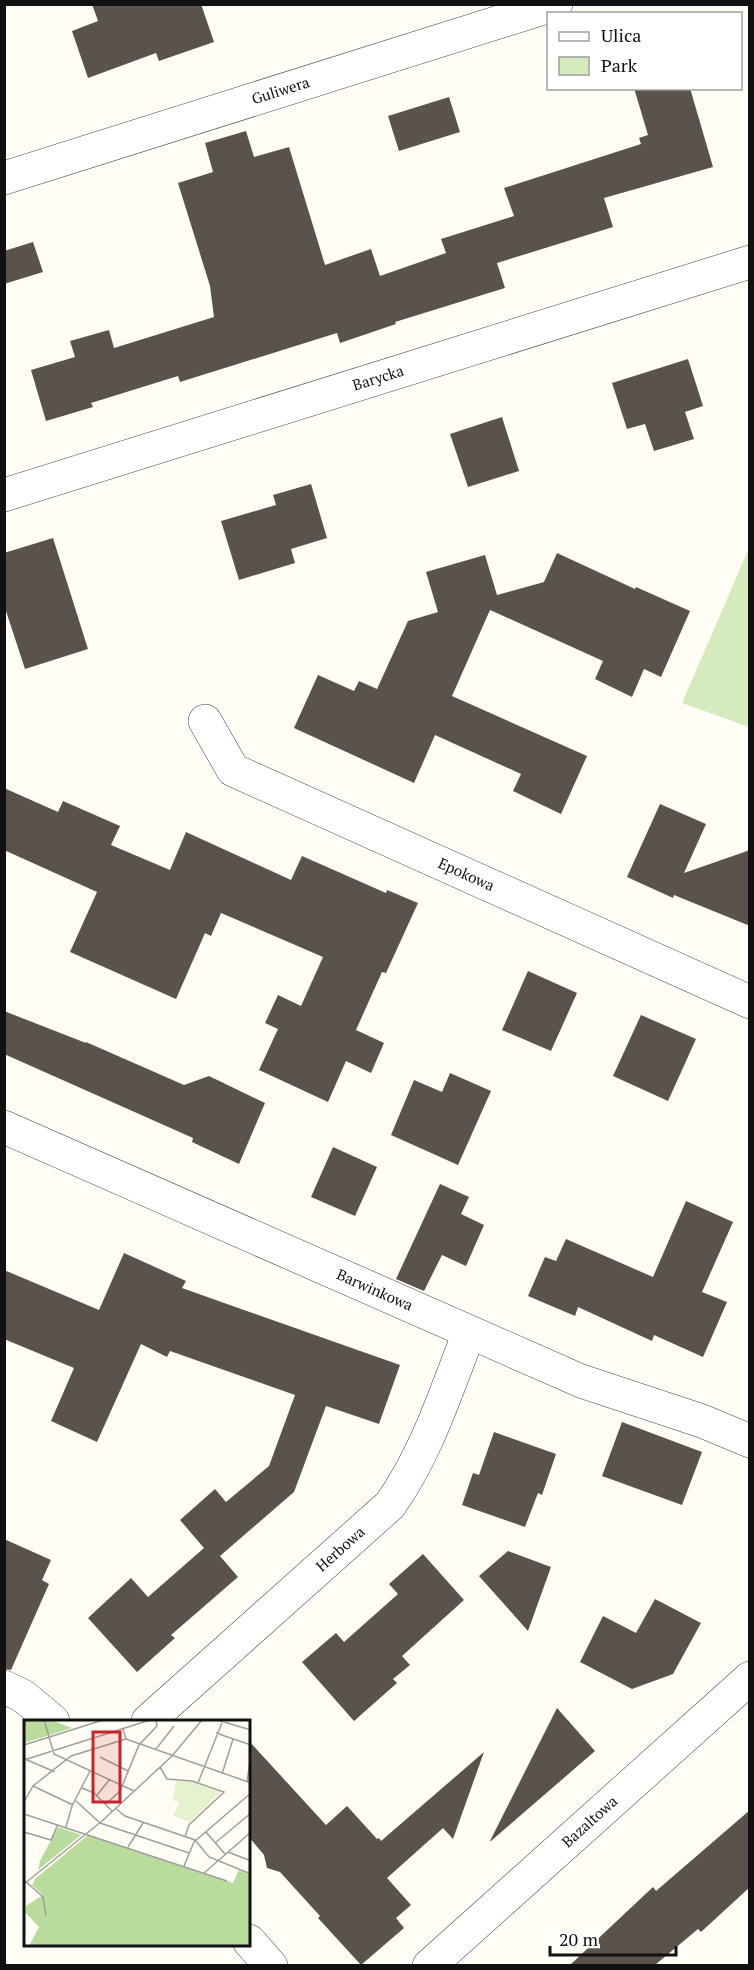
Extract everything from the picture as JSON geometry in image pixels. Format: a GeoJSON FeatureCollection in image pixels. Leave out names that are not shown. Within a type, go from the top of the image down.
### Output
{"type":"FeatureCollection","features":[{"type":"Feature","properties":{"kind":"street","name":"Guliwera"},"geometry":{"type":"LineString","coordinates":[[4,178],[556,4]]}},
{"type":"Feature","properties":{"kind":"street","name":"Barycka"},"geometry":{"type":"LineString","coordinates":[[4,495],[750,262]]}},
{"type":"Feature","properties":{"kind":"street","name":"Epokowa"},"geometry":{"type":"LineString","coordinates":[[205,721],[233,770],[750,1002]]}},
{"type":"Feature","properties":{"kind":"street","name":"Barwinkowa"},"geometry":{"type":"LineString","coordinates":[[4,1127],[581,1381],[702,1421],[750,1441]]}},
{"type":"Feature","properties":{"kind":"street","name":"Herbowa"},"geometry":{"type":"LineString","coordinates":[[149,1720],[390,1505],[408,1479],[424,1448],[469,1333]]}},
{"type":"Feature","properties":{"kind":"street","name":"Bazaltowa"},"geometry":{"type":"LineString","coordinates":[[429,1965],[750,1678]]}},
{"type":"Feature","properties":{"kind":"street"},"geometry":{"type":"LineString","coordinates":[[4,1687],[23,1696],[52,1720]]}},
{"type":"Feature","properties":{"kind":"street"},"geometry":{"type":"LineString","coordinates":[[250,1942],[271,1965]]}},
{"type":"Feature","properties":{"kind":"green space"},"geometry":{"type":"Polygon","coordinates":[[[749,548],[749,727],[682,703],[749,548]]]}},
{"type":"Feature","properties":{"kind":"building"},"geometry":{"type":"Polygon","coordinates":[[[92,4],[201,4],[214,42],[159,61],[156,53],[88,78],[72,31],[98,21],[92,4]]]}},
{"type":"Feature","properties":{"kind":"building"},"geometry":{"type":"Polygon","coordinates":[[[635,90],[691,90],[713,167],[604,198],[613,227],[497,263],[505,288],[395,322],[396,324],[340,343],[337,333],[180,382],[178,376],[91,403],[93,407],[46,421],[31,370],[75,357],[70,341],[109,330],[114,348],[214,317],[210,286],[178,183],[213,172],[205,143],[246,131],[254,157],[289,147],[325,265],[371,249],[380,276],[446,253],[441,239],[514,216],[504,188],[641,144],[639,138],[648,135],[635,90]]]}},
{"type":"Feature","properties":{"kind":"building"},"geometry":{"type":"Polygon","coordinates":[[[449,97],[460,132],[399,151],[388,116],[449,97]]]}},
{"type":"Feature","properties":{"kind":"building"},"geometry":{"type":"Polygon","coordinates":[[[33,242],[43,272],[4,284],[4,251],[33,242]]]}},
{"type":"Feature","properties":{"kind":"building"},"geometry":{"type":"Polygon","coordinates":[[[688,359],[703,406],[685,412],[694,439],[654,451],[645,424],[627,429],[612,383],[688,359]]]}},
{"type":"Feature","properties":{"kind":"building"},"geometry":{"type":"Polygon","coordinates":[[[502,417],[519,471],[468,487],[450,434],[502,417]]]}},
{"type":"Feature","properties":{"kind":"building"},"geometry":{"type":"Polygon","coordinates":[[[311,484],[327,538],[291,549],[295,563],[239,580],[221,521],[276,505],[273,495],[311,484]]]}},
{"type":"Feature","properties":{"kind":"building"},"geometry":{"type":"Polygon","coordinates":[[[53,538],[88,649],[25,669],[4,605],[4,553],[53,538]]]}},
{"type":"Feature","properties":{"kind":"building"},"geometry":{"type":"Polygon","coordinates":[[[557,553],[635,589],[636,587],[690,611],[661,677],[644,669],[632,697],[595,679],[603,661],[490,610],[452,696],[587,756],[561,814],[513,791],[521,774],[435,735],[414,783],[294,728],[318,675],[354,691],[359,681],[377,689],[408,621],[438,612],[426,572],[485,555],[497,595],[544,582],[557,553]]]}},
{"type":"Feature","properties":{"kind":"building"},"geometry":{"type":"Polygon","coordinates":[[[4,788],[58,812],[63,801],[120,826],[111,845],[170,870],[186,832],[291,880],[302,856],[386,893],[387,890],[418,903],[386,973],[382,972],[356,1030],[384,1043],[371,1073],[346,1061],[328,1102],[259,1070],[278,1029],[265,1023],[278,995],[301,1006],[323,957],[221,913],[211,936],[205,933],[176,999],[70,952],[97,892],[4,850],[4,788]]]}},
{"type":"Feature","properties":{"kind":"building"},"geometry":{"type":"Polygon","coordinates":[[[660,804],[706,824],[684,873],[750,850],[750,926],[674,895],[673,898],[627,877],[660,804]]]}},
{"type":"Feature","properties":{"kind":"building"},"geometry":{"type":"Polygon","coordinates":[[[528,971],[577,993],[551,1051],[502,1030],[528,971]]]}},
{"type":"Feature","properties":{"kind":"building"},"geometry":{"type":"Polygon","coordinates":[[[4,1011],[86,1042],[184,1085],[209,1076],[265,1103],[239,1164],[192,1142],[193,1138],[4,1054],[4,1011]]]}},
{"type":"Feature","properties":{"kind":"building"},"geometry":{"type":"Polygon","coordinates":[[[641,1015],[696,1039],[668,1101],[613,1076],[641,1015]]]}},
{"type":"Feature","properties":{"kind":"building"},"geometry":{"type":"Polygon","coordinates":[[[450,1073],[491,1091],[458,1165],[391,1135],[414,1080],[442,1092],[450,1073]]]}},
{"type":"Feature","properties":{"kind":"building"},"geometry":{"type":"Polygon","coordinates":[[[333,1147],[377,1167],[355,1216],[311,1197],[333,1147]]]}},
{"type":"Feature","properties":{"kind":"building"},"geometry":{"type":"Polygon","coordinates":[[[440,1184],[469,1197],[461,1214],[484,1225],[466,1266],[442,1255],[424,1291],[396,1279],[440,1184]]]}},
{"type":"Feature","properties":{"kind":"building"},"geometry":{"type":"Polygon","coordinates":[[[686,1201],[733,1222],[702,1292],[727,1302],[703,1357],[654,1335],[652,1341],[578,1307],[575,1316],[528,1296],[545,1257],[556,1261],[566,1239],[653,1277],[686,1201]]]}},
{"type":"Feature","properties":{"kind":"building"},"geometry":{"type":"Polygon","coordinates":[[[124,1253],[186,1281],[182,1288],[400,1365],[379,1424],[326,1406],[294,1492],[220,1556],[238,1577],[171,1635],[175,1638],[137,1672],[88,1618],[131,1578],[148,1597],[204,1548],[180,1520],[215,1489],[226,1502],[269,1466],[295,1395],[170,1351],[167,1357],[141,1344],[97,1442],[51,1421],[74,1368],[4,1339],[4,1270],[99,1310],[124,1253]]]}},
{"type":"Feature","properties":{"kind":"building"},"geometry":{"type":"Polygon","coordinates":[[[622,1422],[702,1452],[682,1505],[602,1476],[622,1422]]]}},
{"type":"Feature","properties":{"kind":"building"},"geometry":{"type":"Polygon","coordinates":[[[494,1432],[556,1454],[542,1495],[538,1493],[525,1527],[462,1505],[473,1473],[479,1475],[494,1432]]]}},
{"type":"Feature","properties":{"kind":"building"},"geometry":{"type":"Polygon","coordinates":[[[4,1539],[51,1560],[42,1580],[49,1584],[11,1670],[4,1669],[4,1539]]]}},
{"type":"Feature","properties":{"kind":"building"},"geometry":{"type":"Polygon","coordinates":[[[508,1551],[551,1567],[528,1631],[479,1576],[508,1551]]]}},
{"type":"Feature","properties":{"kind":"building"},"geometry":{"type":"Polygon","coordinates":[[[423,1554],[464,1600],[402,1656],[410,1665],[393,1679],[397,1683],[354,1721],[302,1662],[336,1633],[344,1642],[398,1594],[389,1584],[423,1554]]]}},
{"type":"Feature","properties":{"kind":"building"},"geometry":{"type":"Polygon","coordinates":[[[655,1599],[701,1623],[673,1674],[632,1689],[580,1662],[603,1616],[636,1633],[655,1599]]]}},
{"type":"Feature","properties":{"kind":"building"},"geometry":{"type":"Polygon","coordinates":[[[557,1708],[595,1751],[490,1841],[557,1708]]]}},
{"type":"Feature","properties":{"kind":"building"},"geometry":{"type":"Polygon","coordinates":[[[250,1742],[326,1825],[347,1806],[381,1841],[484,1752],[453,1839],[443,1828],[387,1878],[411,1905],[396,1918],[404,1928],[361,1965],[280,1872],[267,1868],[264,1855],[250,1838],[250,1742]]]}},
{"type":"Feature","properties":{"kind":"building"},"geometry":{"type":"Polygon","coordinates":[[[750,1810],[750,1887],[701,1932],[698,1929],[655,1965],[570,1965],[653,1887],[656,1891],[750,1810]]]}}]}
